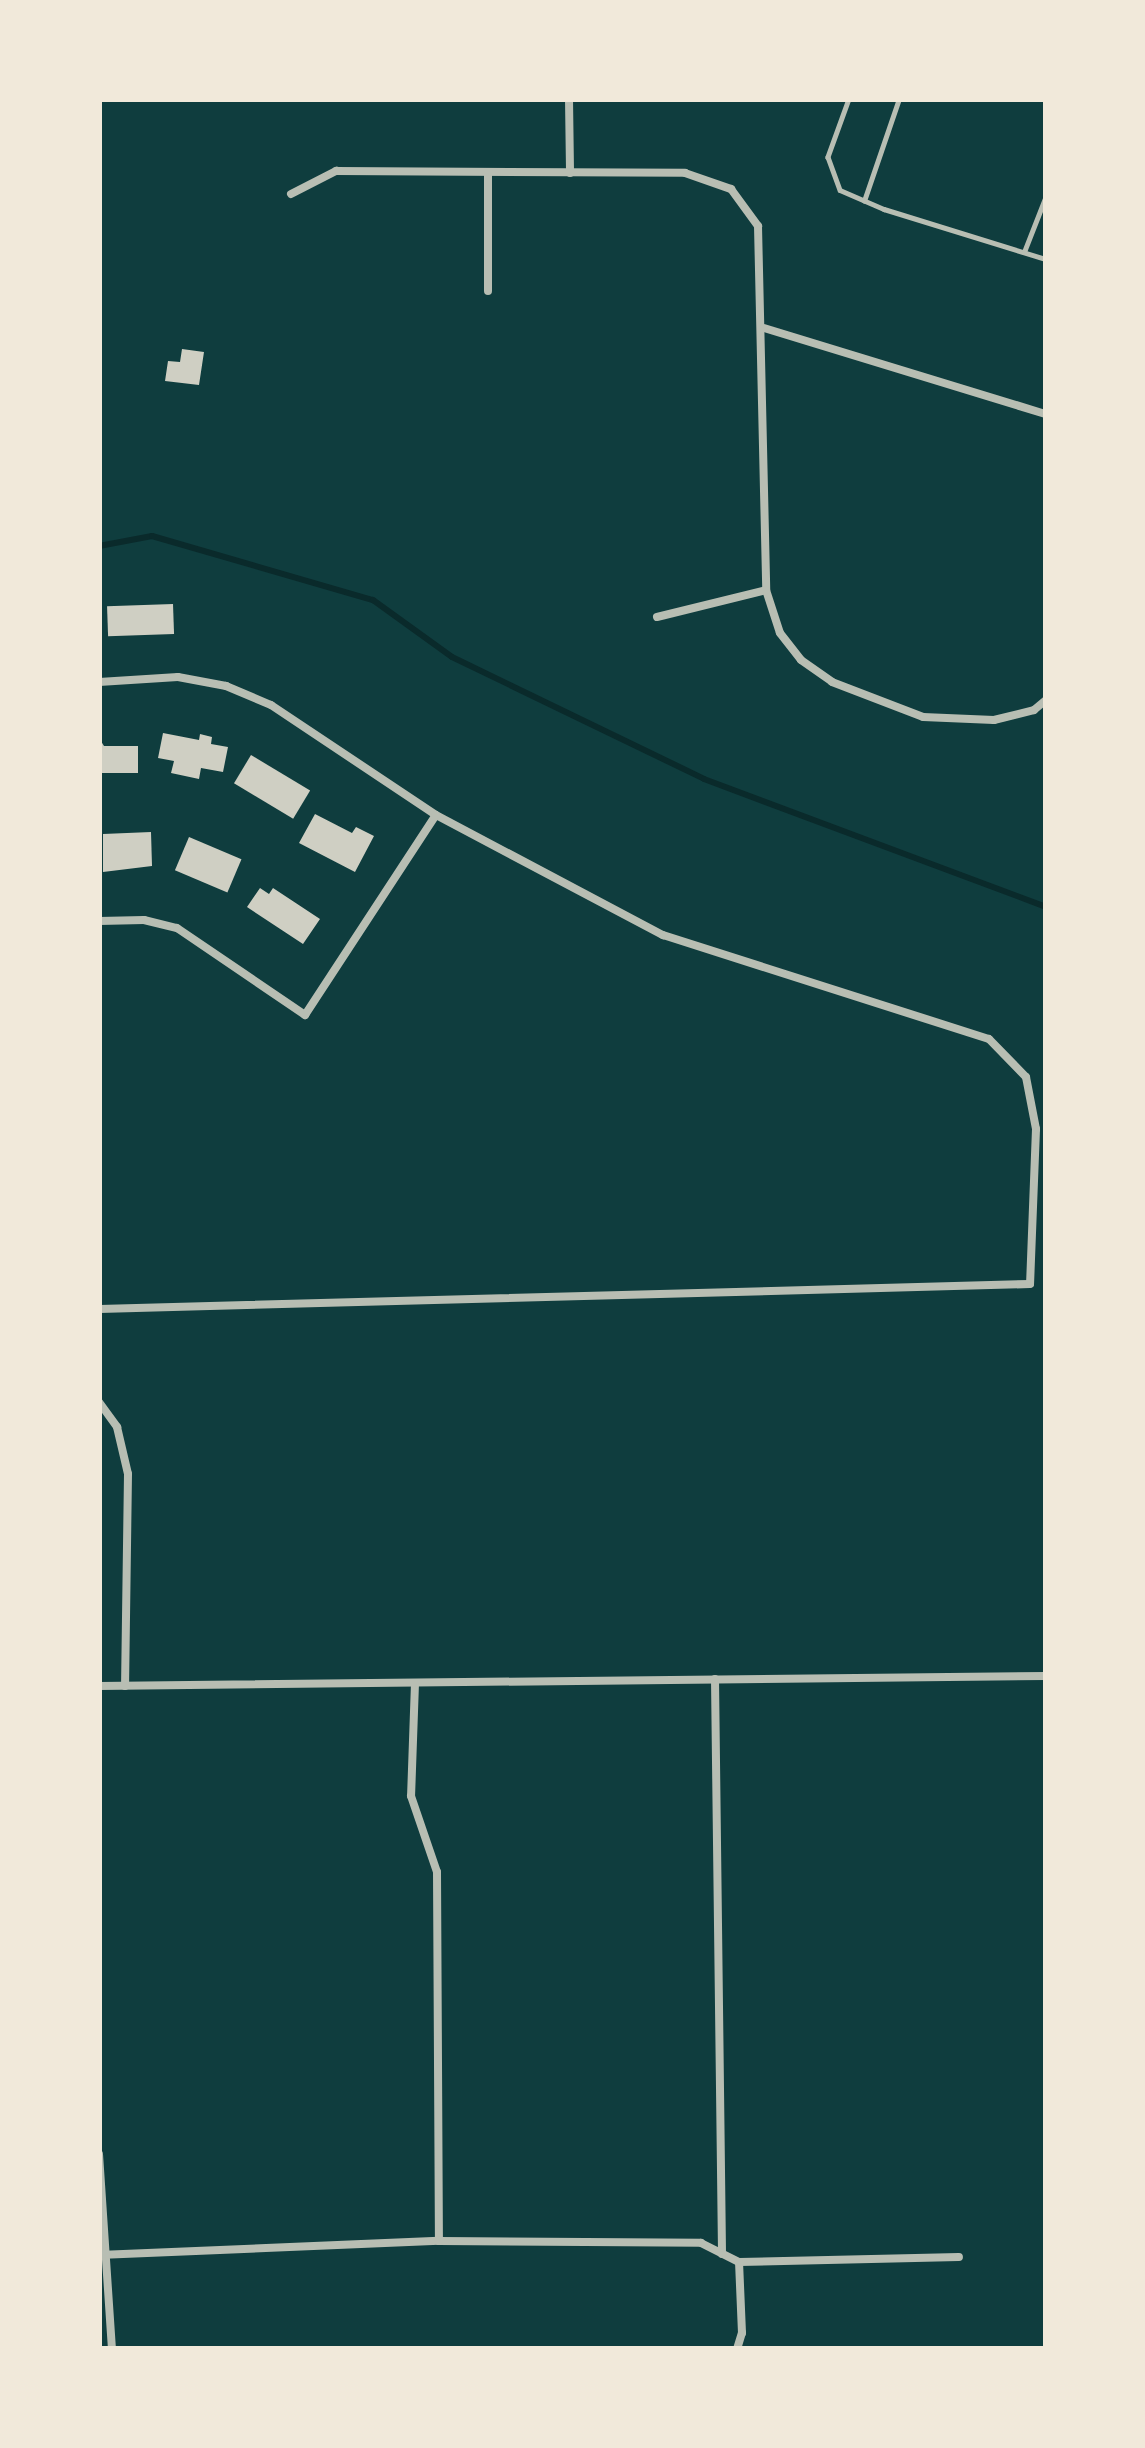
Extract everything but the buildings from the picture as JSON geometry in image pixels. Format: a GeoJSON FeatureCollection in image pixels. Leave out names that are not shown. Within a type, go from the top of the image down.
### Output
{"type":"FeatureCollection","features":[{"type":"Feature","properties":{"kind":"street"},"geometry":{"type":"LineString","coordinates":[[569,99],[570,173]]}},
{"type":"Feature","properties":{"kind":"street"},"geometry":{"type":"LineString","coordinates":[[291,194],[336,170],[685,173],[731,189],[758,226],[764,328],[766,590],[780,633],[801,660],[832,682],[923,717],[994,720],[1034,710],[1046,700]]}},
{"type":"Feature","properties":{"kind":"street"},"geometry":{"type":"LineString","coordinates":[[488,173],[488,291]]}},
{"type":"Feature","properties":{"kind":"street"},"geometry":{"type":"LineString","coordinates":[[764,328],[1046,414]]}},
{"type":"Feature","properties":{"kind":"street"},"geometry":{"type":"LineString","coordinates":[[657,616],[766,590]]}},
{"type":"Feature","properties":{"kind":"street"},"geometry":{"type":"LineString","coordinates":[[99,682],[178,677],[226,686],[271,705],[436,815],[664,935],[965,1029],[1010,1055],[1035,1102],[1030,1284],[99,1309]]}},
{"type":"Feature","properties":{"kind":"street"},"geometry":{"type":"LineString","coordinates":[[99,921],[144,920],[177,928],[304,1015],[436,815]]}},
{"type":"Feature","properties":{"kind":"street"},"geometry":{"type":"LineString","coordinates":[[99,1402],[116,1427],[128,1486],[125,1686]]}},
{"type":"Feature","properties":{"kind":"street"},"geometry":{"type":"LineString","coordinates":[[99,1686],[1046,1676]]}},
{"type":"Feature","properties":{"kind":"street"},"geometry":{"type":"LineString","coordinates":[[715,1679],[722,2254]]}},
{"type":"Feature","properties":{"kind":"street"},"geometry":{"type":"LineString","coordinates":[[415,1682],[411,1796],[437,1872],[439,2241]]}},
{"type":"Feature","properties":{"kind":"street"},"geometry":{"type":"LineString","coordinates":[[99,2154],[112,2349]]}},
{"type":"Feature","properties":{"kind":"street"},"geometry":{"type":"LineString","coordinates":[[103,2255],[439,2241],[701,2243],[739,2262],[959,2258]]}},
{"type":"Feature","properties":{"kind":"street"},"geometry":{"type":"LineString","coordinates":[[737,2349],[742,2333],[739,2262]]}},
{"type":"Feature","properties":{"kind":"lane"},"geometry":{"type":"LineString","coordinates":[[849,99],[828,157],[840,190],[1046,259]]}},
{"type":"Feature","properties":{"kind":"lane"},"geometry":{"type":"LineString","coordinates":[[864,201],[899,99]]}},
{"type":"Feature","properties":{"kind":"lane"},"geometry":{"type":"LineString","coordinates":[[1023,253],[1046,196]]}},
{"type":"Feature","properties":{"kind":"waterway"},"geometry":{"type":"LineString","coordinates":[[99,546],[152,536],[373,600],[452,657],[704,779],[1046,907]]}}]}
